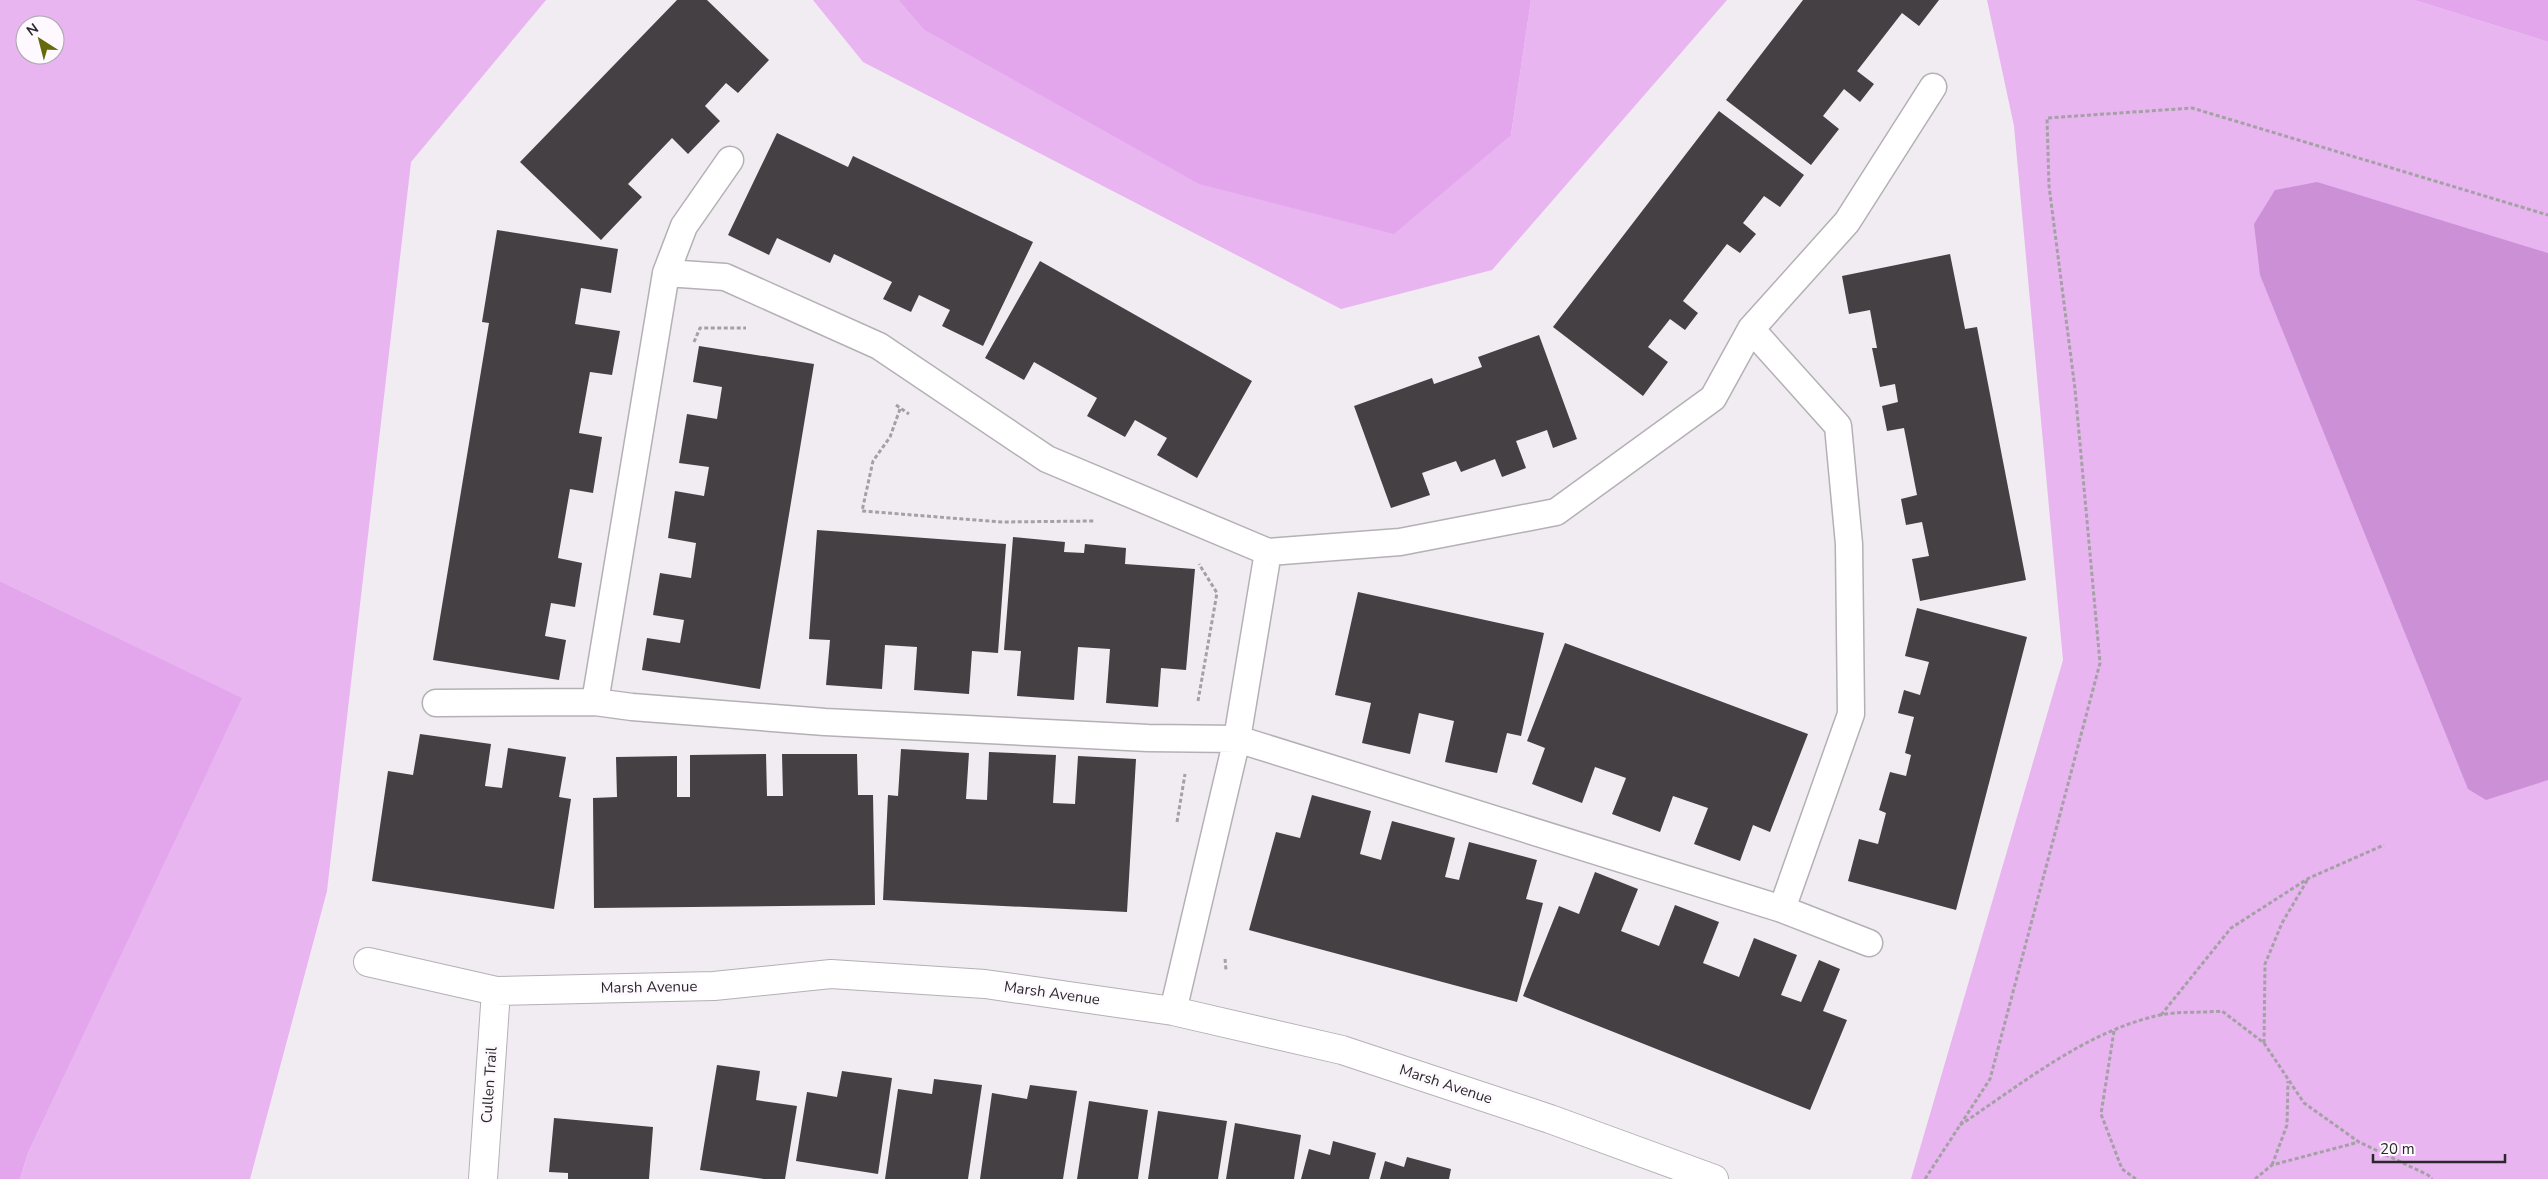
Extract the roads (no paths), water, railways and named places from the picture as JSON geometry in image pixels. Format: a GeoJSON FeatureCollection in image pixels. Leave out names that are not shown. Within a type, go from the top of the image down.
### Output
{"type":"FeatureCollection","features":[{"type":"Feature","properties":{"kind":"street","name":"Marsh Avenue"},"geometry":{"type":"LineString","coordinates":[[368,962],[496,991],[714,986],[831,974],[985,984],[1173,1011],[1342,1050],[1550,1119],[1714,1179]]}},
{"type":"Feature","properties":{"kind":"street","name":"Cullen Trail"},"geometry":{"type":"LineString","coordinates":[[483,1179],[496,991]]}},
{"type":"Feature","properties":{"kind":"lane"},"geometry":{"type":"LineString","coordinates":[[666,273],[725,277],[880,346],[1047,459],[1268,552],[1400,542],[1556,512],[1713,398],[1751,329],[1846,222],[1933,87]]}},
{"type":"Feature","properties":{"kind":"lane"},"geometry":{"type":"LineString","coordinates":[[595,702],[666,273],[684,226],[730,160]]}},
{"type":"Feature","properties":{"kind":"lane"},"geometry":{"type":"LineString","coordinates":[[1751,329],[1838,426],[1849,544],[1851,714],[1782,909]]}},
{"type":"Feature","properties":{"kind":"lane"},"geometry":{"type":"LineString","coordinates":[[1173,1011],[1237,739],[1268,552]]}},
{"type":"Feature","properties":{"kind":"lane"},"geometry":{"type":"LineString","coordinates":[[436,703],[595,702],[632,707],[825,722],[1138,737],[1237,739],[1782,909],[1869,943]]}}]}
